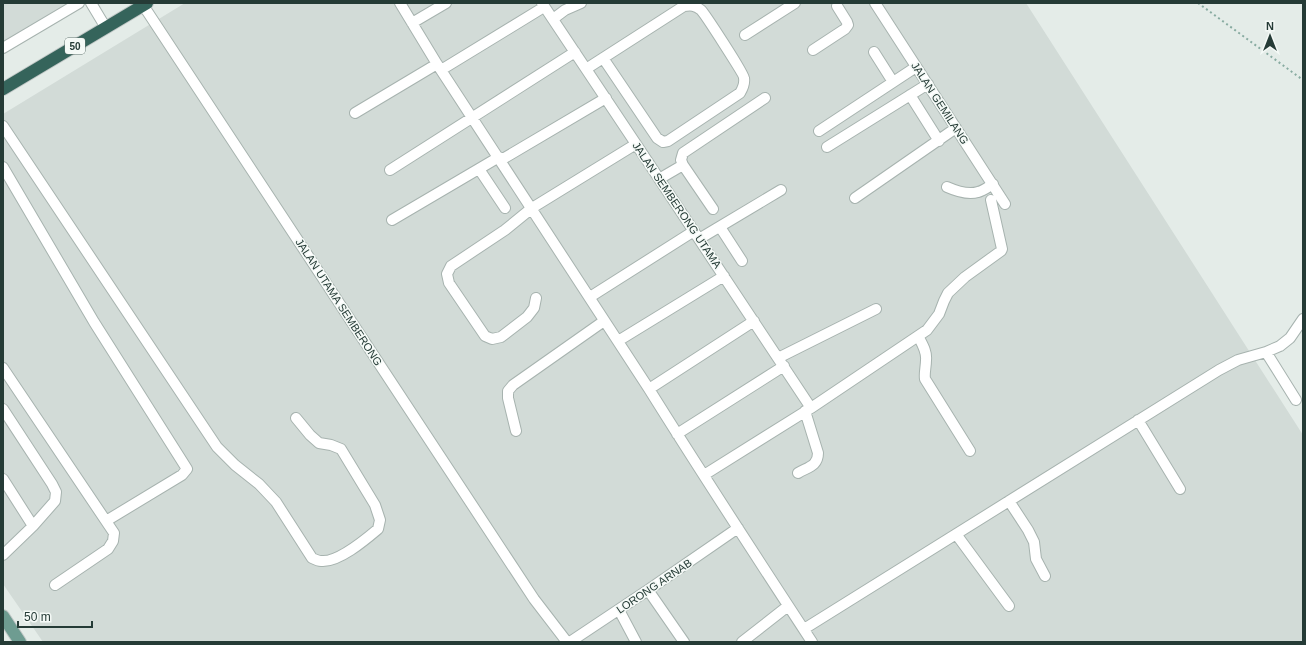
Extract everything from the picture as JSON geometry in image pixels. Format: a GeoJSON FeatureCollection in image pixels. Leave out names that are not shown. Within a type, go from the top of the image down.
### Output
{"type":"FeatureCollection","features":[{"type":"Feature","properties":{"kind":"highway","name":"50"},"geometry":{"type":"LineString","coordinates":[[3,89],[145,4]]}},
{"type":"Feature","properties":{"kind":"main road"},"geometry":{"type":"LineString","coordinates":[[4,619],[20,642]]}},
{"type":"Feature","properties":{"kind":"street"},"geometry":{"type":"LineString","coordinates":[[3,48],[79,3]]}},
{"type":"Feature","properties":{"kind":"street"},"geometry":{"type":"LineString","coordinates":[[91,3],[106,28]]}},
{"type":"Feature","properties":{"kind":"street"},"geometry":{"type":"LineString","coordinates":[[400,3],[439,67],[590,297],[604,321],[812,642]]}},
{"type":"Feature","properties":{"kind":"street"},"geometry":{"type":"LineString","coordinates":[[412,23],[446,3]]}},
{"type":"Feature","properties":{"kind":"street"},"geometry":{"type":"LineString","coordinates":[[553,19],[565,10],[581,3]]}},
{"type":"Feature","properties":{"kind":"street"},"geometry":{"type":"LineString","coordinates":[[744,35],[794,3]]}},
{"type":"Feature","properties":{"kind":"street","name":"JALAN GEMILANG"},"geometry":{"type":"LineString","coordinates":[[875,3],[1005,204]]}},
{"type":"Feature","properties":{"kind":"street","name":"JALAN UTAMA SEMBERONG"},"geometry":{"type":"LineString","coordinates":[[145,4],[534,599],[568,642]]}},
{"type":"Feature","properties":{"kind":"street"},"geometry":{"type":"LineString","coordinates":[[813,50],[845,29],[848,25],[838,4]]}},
{"type":"Feature","properties":{"kind":"street"},"geometry":{"type":"LineString","coordinates":[[355,113],[439,67],[543,5]]}},
{"type":"Feature","properties":{"kind":"street","name":"JALAN SEMBERONG UTAMA"},"geometry":{"type":"LineString","coordinates":[[543,5],[754,321],[795,386],[808,410],[818,453],[816,463],[798,473]]}},
{"type":"Feature","properties":{"kind":"street"},"geometry":{"type":"LineString","coordinates":[[586,69],[603,58],[684,6],[693,5],[702,11],[725,46],[744,77],[744,85],[740,93],[668,141],[663,142],[657,138],[603,58]]}},
{"type":"Feature","properties":{"kind":"street"},"geometry":{"type":"LineString","coordinates":[[390,170],[575,52]]}},
{"type":"Feature","properties":{"kind":"street"},"geometry":{"type":"LineString","coordinates":[[874,52],[893,82]]}},
{"type":"Feature","properties":{"kind":"street"},"geometry":{"type":"LineString","coordinates":[[819,131],[916,67]]}},
{"type":"Feature","properties":{"kind":"street"},"geometry":{"type":"LineString","coordinates":[[827,147],[928,84]]}},
{"type":"Feature","properties":{"kind":"street"},"geometry":{"type":"LineString","coordinates":[[910,95],[939,141]]}},
{"type":"Feature","properties":{"kind":"street"},"geometry":{"type":"LineString","coordinates":[[392,220],[479,168],[500,159],[606,98]]}},
{"type":"Feature","properties":{"kind":"street"},"geometry":{"type":"LineString","coordinates":[[713,209],[683,165],[681,160],[683,153],[765,98]]}},
{"type":"Feature","properties":{"kind":"street"},"geometry":{"type":"LineString","coordinates":[[3,126],[217,447],[235,465],[259,484],[276,502],[312,558],[321,561],[330,560],[339,557],[364,541],[378,529],[380,520],[375,505],[341,449],[331,445],[319,443],[310,435],[296,418]]}},
{"type":"Feature","properties":{"kind":"street"},"geometry":{"type":"LineString","coordinates":[[855,198],[956,128]]}},
{"type":"Feature","properties":{"kind":"street"},"geometry":{"type":"LineString","coordinates":[[536,298],[534,308],[527,317],[501,337],[492,339],[485,336],[449,283],[447,274],[451,266],[505,230],[532,208],[636,144]]}},
{"type":"Feature","properties":{"kind":"street"},"geometry":{"type":"LineString","coordinates":[[659,178],[683,165]]}},
{"type":"Feature","properties":{"kind":"street"},"geometry":{"type":"LineString","coordinates":[[3,167],[94,322],[187,469],[182,475],[106,521]]}},
{"type":"Feature","properties":{"kind":"street"},"geometry":{"type":"LineString","coordinates":[[479,168],[505,208]]}},
{"type":"Feature","properties":{"kind":"street"},"geometry":{"type":"LineString","coordinates":[[947,187],[963,193],[969,193],[978,192],[993,184]]}},
{"type":"Feature","properties":{"kind":"street"},"geometry":{"type":"LineString","coordinates":[[590,297],[697,235],[720,227],[781,190]]}},
{"type":"Feature","properties":{"kind":"street"},"geometry":{"type":"LineString","coordinates":[[704,475],[808,410],[927,330],[939,314],[948,293],[1002,248],[991,200]]}},
{"type":"Feature","properties":{"kind":"street"},"geometry":{"type":"LineString","coordinates":[[720,227],[742,261]]}},
{"type":"Feature","properties":{"kind":"street"},"geometry":{"type":"LineString","coordinates":[[618,341],[724,276]]}},
{"type":"Feature","properties":{"kind":"street"},"geometry":{"type":"LineString","coordinates":[[677,434],[781,362],[876,309]]}},
{"type":"Feature","properties":{"kind":"street"},"geometry":{"type":"LineString","coordinates":[[804,629],[1219,370],[1238,360],[1266,352],[1280,346],[1290,338],[1303,319]]}},
{"type":"Feature","properties":{"kind":"street"},"geometry":{"type":"LineString","coordinates":[[516,432],[508,398],[508,391],[513,385],[604,321]]}},
{"type":"Feature","properties":{"kind":"street"},"geometry":{"type":"LineString","coordinates":[[649,389],[754,321]]}},
{"type":"Feature","properties":{"kind":"street"},"geometry":{"type":"LineString","coordinates":[[918,336],[926,352],[927,359],[924,375],[925,379],[970,450]]}},
{"type":"Feature","properties":{"kind":"street"},"geometry":{"type":"LineString","coordinates":[[1266,352],[1296,400]]}},
{"type":"Feature","properties":{"kind":"street"},"geometry":{"type":"LineString","coordinates":[[3,368],[114,533],[113,541],[108,549],[55,585]]}},
{"type":"Feature","properties":{"kind":"street"},"geometry":{"type":"LineString","coordinates":[[3,409],[56,492],[54,501],[33,526],[3,555]]}},
{"type":"Feature","properties":{"kind":"street"},"geometry":{"type":"LineString","coordinates":[[1138,420],[1180,489]]}},
{"type":"Feature","properties":{"kind":"street"},"geometry":{"type":"LineString","coordinates":[[3,479],[33,526]]}},
{"type":"Feature","properties":{"kind":"street"},"geometry":{"type":"LineString","coordinates":[[1009,501],[1034,542],[1036,559],[1045,576]]}},
{"type":"Feature","properties":{"kind":"street","name":"LORONG ARNAB"},"geometry":{"type":"LineString","coordinates":[[568,642],[648,590],[738,528]]}},
{"type":"Feature","properties":{"kind":"street"},"geometry":{"type":"LineString","coordinates":[[956,534],[1009,606]]}},
{"type":"Feature","properties":{"kind":"street"},"geometry":{"type":"LineString","coordinates":[[648,590],[684,642]]}},
{"type":"Feature","properties":{"kind":"street"},"geometry":{"type":"LineString","coordinates":[[742,642],[788,606]]}},
{"type":"Feature","properties":{"kind":"street"},"geometry":{"type":"LineString","coordinates":[[618,610],[636,642]]}},
{"type":"Feature","properties":{"kind":"path"},"geometry":{"type":"LineString","coordinates":[[1198,3],[1303,80]]}},
{"type":"Feature","properties":{"kind":"shaded area"},"geometry":{"type":"Polygon","coordinates":[[[3,3],[85,3],[3,52],[3,3]]]}},
{"type":"Feature","properties":{"kind":"shaded area"},"geometry":{"type":"Polygon","coordinates":[[[185,3],[1026,3],[1303,435],[1303,642],[43,642],[3,584],[3,114],[185,3]]]}}]}
